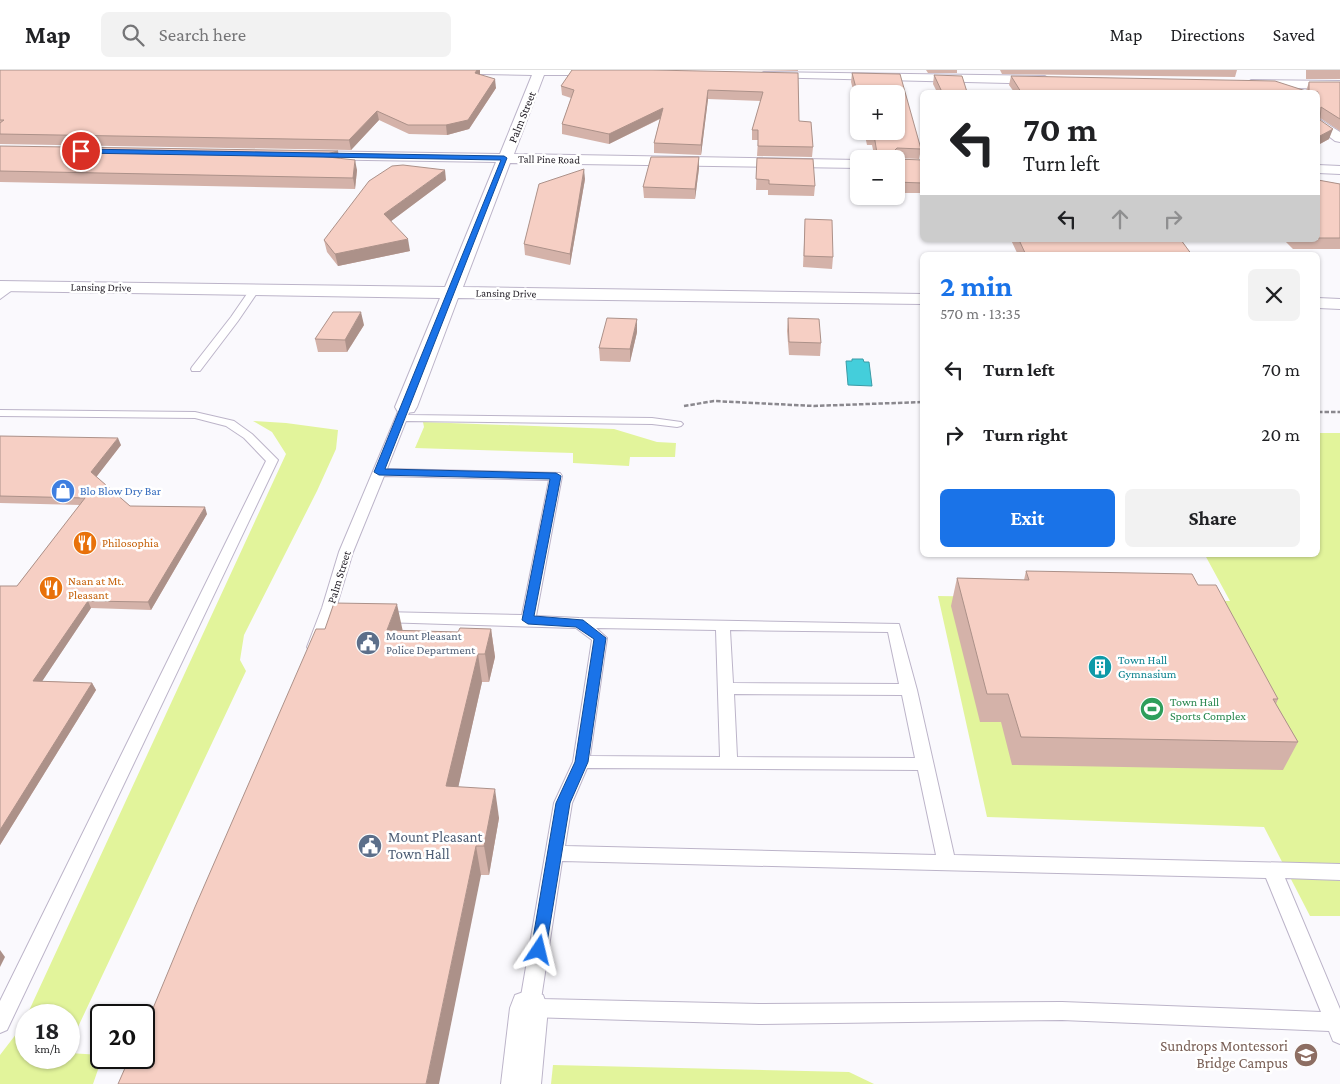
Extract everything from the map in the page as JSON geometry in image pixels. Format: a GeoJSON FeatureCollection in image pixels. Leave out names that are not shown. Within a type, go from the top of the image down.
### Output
{"type":"FeatureCollection","features":[{"type":"Feature","properties":{"kind":"street"},"geometry":{"type":"LineString","coordinates":[[428,70],[616,72]]}},
{"type":"Feature","properties":{"kind":"street"},"geometry":{"type":"LineString","coordinates":[[1248,70],[1275,90]]}},
{"type":"Feature","properties":{"kind":"street","name":"Palm Street"},"geometry":{"type":"LineString","coordinates":[[404,412],[540,71]]}},
{"type":"Feature","properties":{"kind":"street"},"geometry":{"type":"LineString","coordinates":[[753,75],[1057,80]]}},
{"type":"Feature","properties":{"kind":"street"},"geometry":{"type":"LineString","coordinates":[[1234,83],[1340,85]]}},
{"type":"Feature","properties":{"kind":"street"},"geometry":{"type":"LineString","coordinates":[[1320,123],[1340,138]]}},
{"type":"Feature","properties":{"kind":"street","name":"Tall Pine Road"},"geometry":{"type":"LineString","coordinates":[[286,155],[850,164]]}},
{"type":"Feature","properties":{"kind":"street"},"geometry":{"type":"LineString","coordinates":[[1320,169],[1340,170]]}},
{"type":"Feature","properties":{"kind":"street","name":"Lansing Drive"},"geometry":{"type":"LineString","coordinates":[[4,289],[920,298]]}},
{"type":"Feature","properties":{"kind":"street"},"geometry":{"type":"LineString","coordinates":[[1320,303],[1340,304]]}},
{"type":"Feature","properties":{"kind":"street"},"geometry":{"type":"LineString","coordinates":[[521,1084],[529,1008]]}},
{"type":"Feature","properties":{"kind":"lane"},"geometry":{"type":"LineString","coordinates":[[196,368],[235,319],[254,290]]}},
{"type":"Feature","properties":{"kind":"lane"},"geometry":{"type":"LineString","coordinates":[[0,412],[195,415],[230,423],[248,436],[272,460],[0,1023]]}},
{"type":"Feature","properties":{"kind":"lane"},"geometry":{"type":"LineString","coordinates":[[404,412],[652,421],[677,424]]}},
{"type":"Feature","properties":{"kind":"lane","name":"Palm Street"},"geometry":{"type":"LineString","coordinates":[[308,662],[326,616],[346,552],[404,412]]}},
{"type":"Feature","properties":{"kind":"lane"},"geometry":{"type":"LineString","coordinates":[[379,472],[556,476],[528,620]]}},
{"type":"Feature","properties":{"kind":"lane"},"geometry":{"type":"LineString","coordinates":[[326,616],[345,617]]}},
{"type":"Feature","properties":{"kind":"lane"},"geometry":{"type":"LineString","coordinates":[[365,617],[528,620],[578,623],[894,627],[947,863]]}},
{"type":"Feature","properties":{"kind":"lane"},"geometry":{"type":"LineString","coordinates":[[578,623],[600,638],[581,762],[563,803],[529,1008],[759,1014],[1062,1011],[1337,1028],[1273,872]]}},
{"type":"Feature","properties":{"kind":"lane"},"geometry":{"type":"LineString","coordinates":[[723,625],[729,763]]}},
{"type":"Feature","properties":{"kind":"lane"},"geometry":{"type":"LineString","coordinates":[[726,688],[909,690]]}},
{"type":"Feature","properties":{"kind":"lane"},"geometry":{"type":"LineString","coordinates":[[581,762],[925,764]]}},
{"type":"Feature","properties":{"kind":"lane"},"geometry":{"type":"LineString","coordinates":[[555,853],[1273,872],[1340,872]]}},
{"type":"Feature","properties":{"kind":"path"},"geometry":{"type":"LineString","coordinates":[[652,421],[665,412],[696,402],[742,401],[816,406],[920,402]]}},
{"type":"Feature","properties":{"kind":"path"},"geometry":{"type":"LineString","coordinates":[[1320,412],[1340,412]]}},
{"type":"Feature","properties":{"kind":"green space"},"geometry":{"type":"Polygon","coordinates":[[[253,421],[338,430],[336,449],[317,491],[244,635],[240,660],[246,671],[80,1023],[80,1004],[32,1004],[286,454],[272,432],[253,421]]]}},
{"type":"Feature","properties":{"kind":"green space"},"geometry":{"type":"Polygon","coordinates":[[[423,422],[614,429],[657,442],[676,443],[675,457],[630,457],[629,466],[573,463],[573,453],[415,448],[424,427],[423,422]]]}},
{"type":"Feature","properties":{"kind":"green space","name":"Town Hall Sports Complex"},"geometry":{"type":"Polygon","coordinates":[[[1320,433],[1340,433],[1340,916],[1310,916],[1264,827],[987,817],[938,596],[1230,601],[1206,557],[1320,557],[1320,433]]]}},
{"type":"Feature","properties":{"kind":"green space"},"geometry":{"type":"Polygon","coordinates":[[[15,1036],[15,1069],[80,1069],[80,1054],[90,1054],[90,1069],[98,1069],[93,1084],[0,1084],[0,1055],[15,1036]]]}},
{"type":"Feature","properties":{"kind":"green space"},"geometry":{"type":"Polygon","coordinates":[[[553,1065],[849,1072],[874,1084],[551,1084],[553,1065]]]}},
{"type":"Feature","properties":{"kind":"water"},"geometry":{"type":"Polygon","coordinates":[[[852,359],[863,359],[864,362],[869,362],[872,386],[848,385],[846,361],[852,361],[852,359]]]}},
{"type":"Feature","properties":{"kind":"building"},"geometry":{"type":"Polygon","coordinates":[[[0,70],[477,70],[475,73],[495,79],[468,120],[446,125],[408,125],[377,111],[349,140],[0,134],[0,123],[4,120],[0,120],[0,70]]]}},
{"type":"Feature","properties":{"kind":"building"},"geometry":{"type":"Polygon","coordinates":[[[572,70],[798,73],[799,121],[811,122],[813,147],[758,146],[758,130],[752,130],[763,92],[708,90],[701,145],[654,143],[663,108],[609,134],[562,124],[574,90],[561,86],[572,70]]]}},
{"type":"Feature","properties":{"kind":"building"},"geometry":{"type":"Polygon","coordinates":[[[852,73],[900,74],[903,85],[855,85],[852,73]]]}},
{"type":"Feature","properties":{"kind":"building"},"geometry":{"type":"Polygon","coordinates":[[[934,75],[962,76],[966,90],[941,90],[934,75]]]}},
{"type":"Feature","properties":{"kind":"building"},"geometry":{"type":"Polygon","coordinates":[[[1011,76],[1275,81],[1303,90],[1020,90],[1011,76]]]}},
{"type":"Feature","properties":{"kind":"building"},"geometry":{"type":"Polygon","coordinates":[[[1309,82],[1340,82],[1340,119],[1321,107],[1320,120],[1320,90],[1309,90],[1309,82]]]}},
{"type":"Feature","properties":{"kind":"building"},"geometry":{"type":"Polygon","coordinates":[[[905,92],[920,149],[897,148],[895,150],[876,150],[875,140],[905,140],[905,92]]]}},
{"type":"Feature","properties":{"kind":"building"},"geometry":{"type":"Polygon","coordinates":[[[1320,120],[1333,129],[1320,136],[1320,120]]]}},
{"type":"Feature","properties":{"kind":"building"},"geometry":{"type":"Polygon","coordinates":[[[0,146],[338,151],[319,156],[355,160],[353,178],[0,171],[0,146]]]}},
{"type":"Feature","properties":{"kind":"building"},"geometry":{"type":"Polygon","coordinates":[[[651,157],[699,157],[695,189],[643,187],[651,157]]]}},
{"type":"Feature","properties":{"kind":"building"},"geometry":{"type":"Polygon","coordinates":[[[757,158],[813,159],[815,186],[769,184],[769,180],[756,179],[757,158]]]}},
{"type":"Feature","properties":{"kind":"building"},"geometry":{"type":"Polygon","coordinates":[[[905,159],[920,160],[920,183],[905,182],[905,159]]]}},
{"type":"Feature","properties":{"kind":"building"},"geometry":{"type":"Polygon","coordinates":[[[403,165],[445,170],[384,214],[408,239],[335,254],[324,240],[369,181],[392,166],[403,165]]]}},
{"type":"Feature","properties":{"kind":"building"},"geometry":{"type":"Polygon","coordinates":[[[584,169],[570,254],[524,244],[539,184],[584,169]]]}},
{"type":"Feature","properties":{"kind":"building"},"geometry":{"type":"Polygon","coordinates":[[[1320,180],[1340,184],[1340,238],[1320,238],[1320,180]]]}},
{"type":"Feature","properties":{"kind":"building"},"geometry":{"type":"Polygon","coordinates":[[[805,219],[832,220],[833,257],[804,256],[805,219]]]}},
{"type":"Feature","properties":{"kind":"building"},"geometry":{"type":"Polygon","coordinates":[[[1020,242],[1182,242],[1190,252],[1025,252],[1020,242]]]}},
{"type":"Feature","properties":{"kind":"building"},"geometry":{"type":"Polygon","coordinates":[[[333,312],[361,312],[345,340],[315,339],[333,312]]]}},
{"type":"Feature","properties":{"kind":"building"},"geometry":{"type":"Polygon","coordinates":[[[607,318],[637,319],[630,349],[599,348],[607,318]]]}},
{"type":"Feature","properties":{"kind":"building"},"geometry":{"type":"Polygon","coordinates":[[[788,318],[819,319],[821,343],[789,342],[788,318]]]}},
{"type":"Feature","properties":{"kind":"building"},"geometry":{"type":"Polygon","coordinates":[[[0,436],[118,438],[91,472],[130,506],[205,507],[148,602],[88,601],[33,681],[92,683],[0,830],[0,586],[17,586],[85,498],[0,496],[0,436]]]}},
{"type":"Feature","properties":{"kind":"building","name":"Town Hall Gymnasium"},"geometry":{"type":"Polygon","coordinates":[[[1026,571],[1192,574],[1198,585],[1216,585],[1278,699],[1273,699],[1298,742],[1021,737],[1008,694],[987,694],[957,578],[1029,580],[1026,571]]]}},
{"type":"Feature","properties":{"kind":"building","name":"Mount Pleasant Town Hall"},"geometry":{"type":"Polygon","coordinates":[[[334,603],[397,604],[387,630],[458,632],[460,628],[491,629],[485,654],[478,654],[446,786],[495,789],[484,846],[476,846],[426,1084],[118,1084],[125,1069],[155,1069],[155,1004],[316,629],[325,629],[334,603]]]}},
{"type":"Feature","properties":{"kind":"place","name":"Blo Blow Dry Bar"},"geometry":{"type":"Point","coordinates":[63,491]}},
{"type":"Feature","properties":{"kind":"place","name":"Philosophia"},"geometry":{"type":"Point","coordinates":[85,543]}},
{"type":"Feature","properties":{"kind":"place","name":"Naan at Mt. Pleasant"},"geometry":{"type":"Point","coordinates":[51,588]}},
{"type":"Feature","properties":{"kind":"place","name":"Mount Pleasant Police Department"},"geometry":{"type":"Point","coordinates":[368,643]}},
{"type":"Feature","properties":{"kind":"place","name":"Town Hall Gymnasium"},"geometry":{"type":"Point","coordinates":[1100,667]}},
{"type":"Feature","properties":{"kind":"place","name":"Town Hall Sports Complex"},"geometry":{"type":"Point","coordinates":[1152,709]}},
{"type":"Feature","properties":{"kind":"place","name":"Mount Pleasant Town Hall"},"geometry":{"type":"Point","coordinates":[370,846]}},
{"type":"Feature","properties":{"kind":"place","name":"Sundrops Montessori Bridge Campus"},"geometry":{"type":"Point","coordinates":[1306,1055]}},
{"type":"Feature","properties":{"kind":"route"},"geometry":{"type":"LineString","coordinates":[[81,151],[504,158],[452,293],[379,472],[556,476],[528,620],[578,623],[600,638],[581,762],[563,803],[539,950]]}}]}
